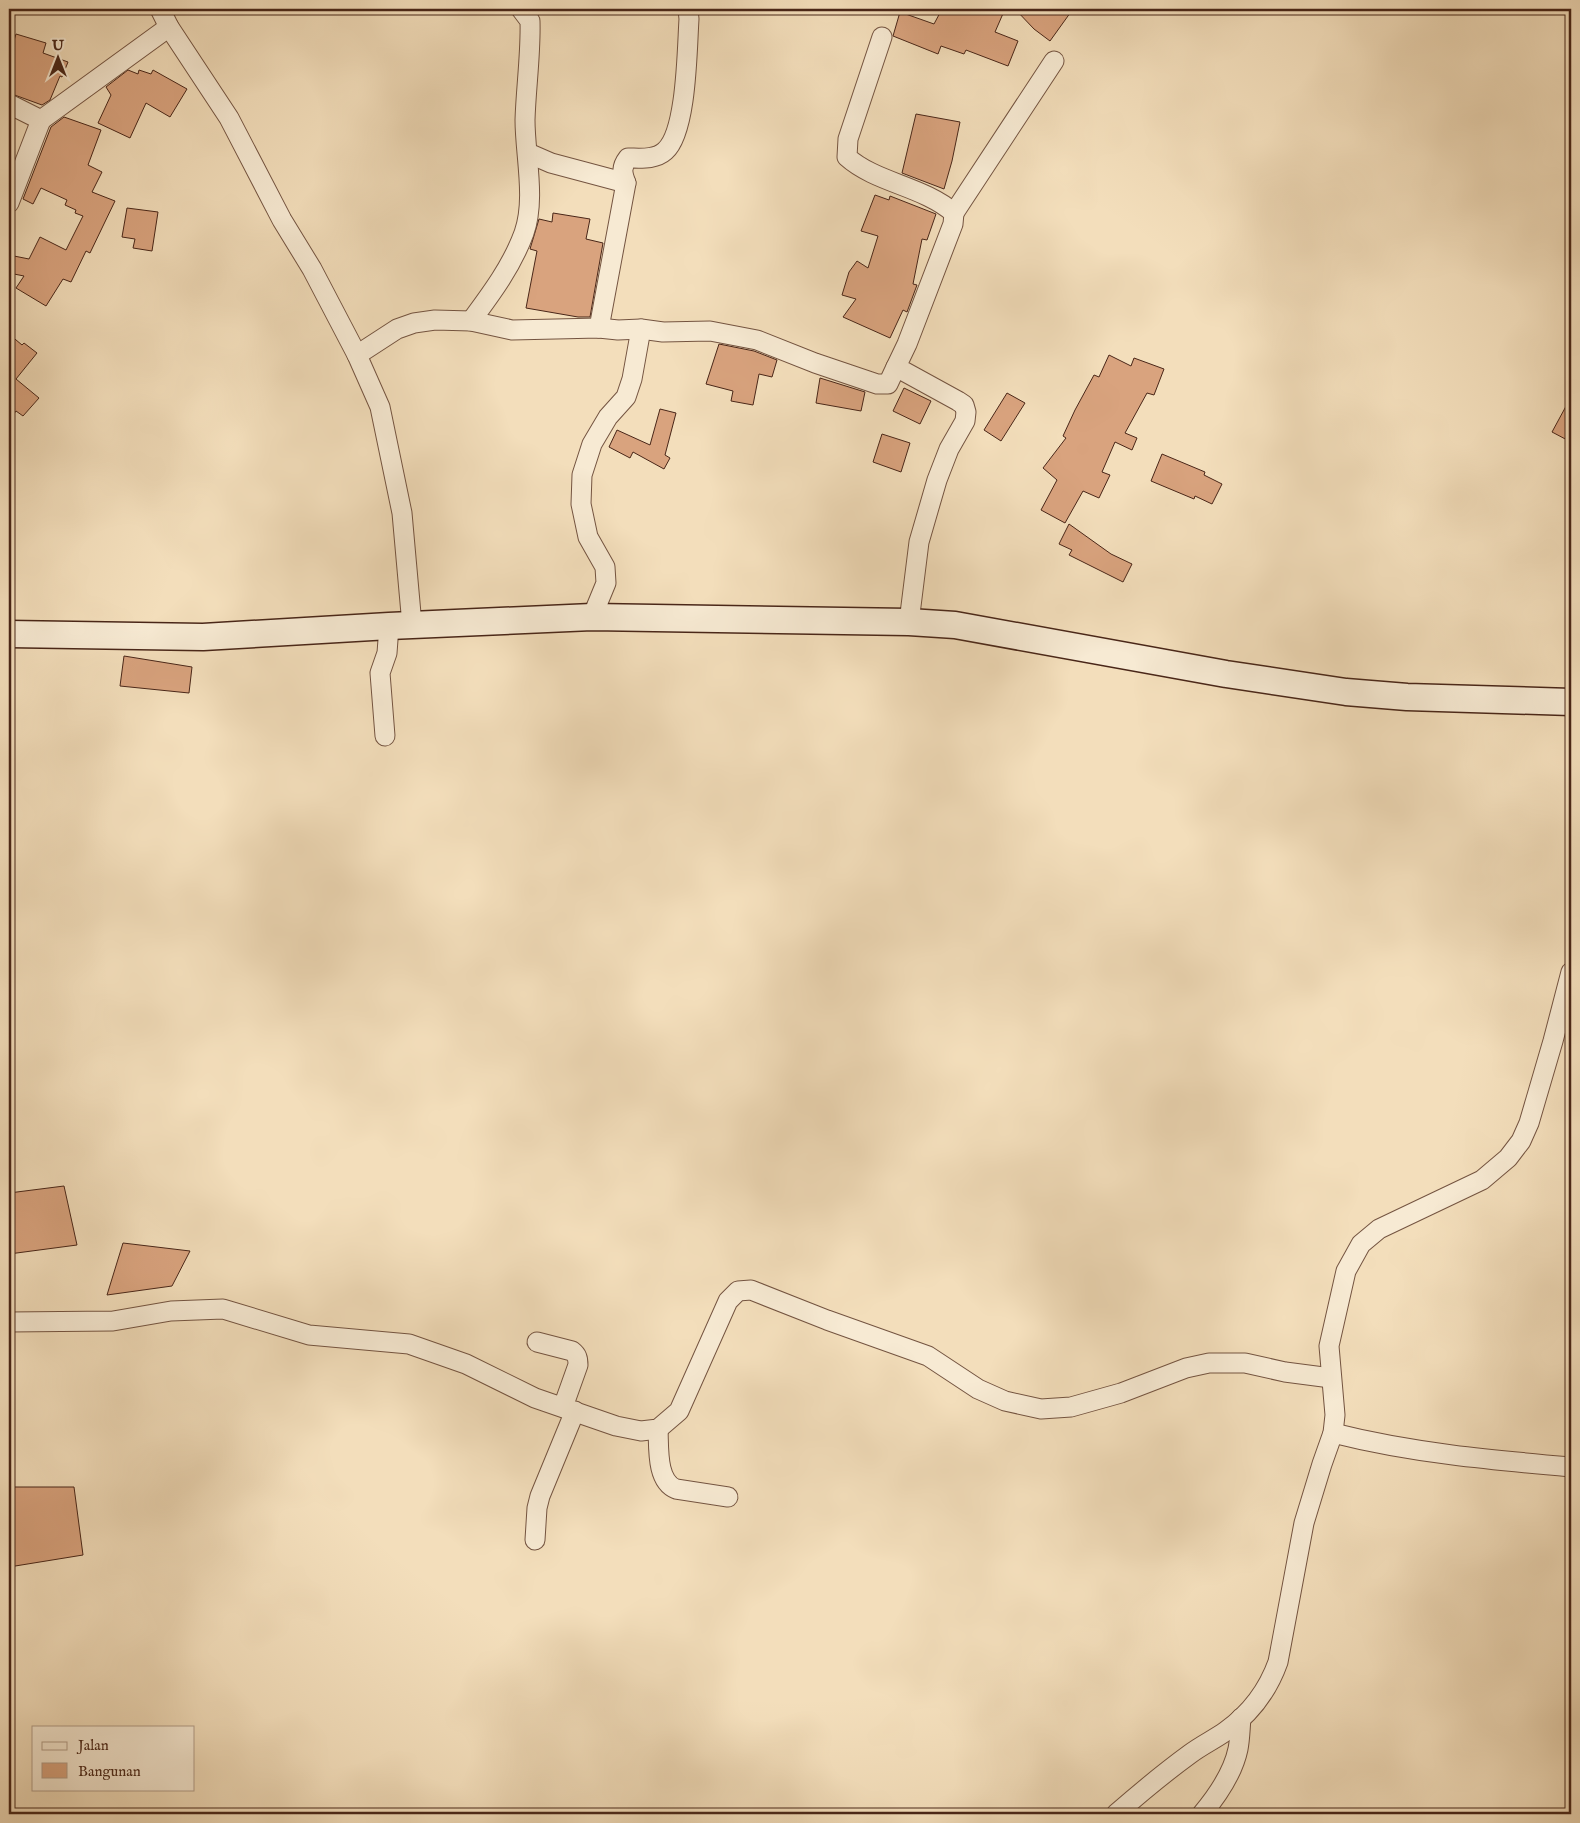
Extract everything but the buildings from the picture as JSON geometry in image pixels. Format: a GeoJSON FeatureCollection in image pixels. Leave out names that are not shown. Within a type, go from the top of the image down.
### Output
{"type":"FeatureCollection","features":[{"type":"Feature","properties":{"kind":"street"},"geometry":{"type":"LineString","coordinates":[[160,9],[229,118],[282,220],[312,269],[357,354],[380,407],[402,513],[401,625],[387,653],[380,673],[385,736]]}},
{"type":"Feature","properties":{"kind":"street"},"geometry":{"type":"LineString","coordinates":[[471,322],[500,280],[524,232],[528,209],[528,153],[525,121],[530,21],[521,9]]}},
{"type":"Feature","properties":{"kind":"street"},"geometry":{"type":"LineString","coordinates":[[599,328],[626,183],[622,173],[624,164],[628,158],[649,158],[667,150],[675,135],[681,117],[690,19],[688,9]]}},
{"type":"Feature","properties":{"kind":"street"},"geometry":{"type":"LineString","coordinates":[[9,203],[41,120],[169,26]]}},
{"type":"Feature","properties":{"kind":"street"},"geometry":{"type":"LineString","coordinates":[[882,37],[848,139],[847,157],[854,163],[874,173],[944,204],[954,213]]}},
{"type":"Feature","properties":{"kind":"street"},"geometry":{"type":"LineString","coordinates":[[357,354],[397,329],[414,323],[435,320],[471,322],[512,330],[599,328],[618,330],[641,329],[663,332],[710,331],[757,340],[815,364],[877,384],[888,384],[907,344],[950,232],[954,213],[1054,61]]}},
{"type":"Feature","properties":{"kind":"street"},"geometry":{"type":"LineString","coordinates":[[9,104],[41,120]]}},
{"type":"Feature","properties":{"kind":"street"},"geometry":{"type":"LineString","coordinates":[[528,153],[551,163],[626,183]]}},
{"type":"Feature","properties":{"kind":"street"},"geometry":{"type":"LineString","coordinates":[[592,617],[606,583],[605,567],[588,537],[581,504],[582,475],[592,444],[608,418],[626,397],[632,379],[641,329]]}},
{"type":"Feature","properties":{"kind":"street"},"geometry":{"type":"LineString","coordinates":[[896,367],[958,401],[964,405],[966,412],[965,421],[949,448],[937,480],[919,542],[910,622]]}},
{"type":"Feature","properties":{"kind":"street"},"geometry":{"type":"LineString","coordinates":[[9,634],[203,637],[401,625],[592,617],[910,622],[955,626],[1226,674],[1346,692],[1571,702]]}},
{"type":"Feature","properties":{"kind":"street"},"geometry":{"type":"LineString","coordinates":[[1116,1814],[1158,1777],[1226,1731],[1259,1701],[1272,1680],[1278,1662],[1304,1523],[1322,1464],[1334,1434],[1335,1415],[1329,1346],[1346,1270],[1361,1244],[1379,1229],[1482,1180],[1508,1158],[1521,1141],[1529,1123],[1571,972]]}},
{"type":"Feature","properties":{"kind":"street"},"geometry":{"type":"LineString","coordinates":[[9,1322],[113,1321],[171,1311],[223,1309],[309,1335],[409,1344],[466,1364],[535,1398],[616,1426],[641,1431],[658,1429],[679,1411],[728,1301],[738,1291],[751,1290],[827,1320],[928,1356],[978,1389],[1005,1401],[1041,1409],[1071,1407],[1121,1393],[1186,1368],[1209,1363],[1246,1363],[1285,1372],[1331,1378]]}},
{"type":"Feature","properties":{"kind":"street"},"geometry":{"type":"LineString","coordinates":[[535,1540],[536,1508],[569,1409],[578,1365],[576,1354],[572,1351],[537,1342]]}},
{"type":"Feature","properties":{"kind":"street"},"geometry":{"type":"LineString","coordinates":[[658,1429],[660,1458],[664,1476],[670,1487],[728,1497]]}},
{"type":"Feature","properties":{"kind":"street"},"geometry":{"type":"LineString","coordinates":[[1334,1434],[1378,1444],[1461,1456],[1571,1467]]}},
{"type":"Feature","properties":{"kind":"street"},"geometry":{"type":"LineString","coordinates":[[1202,1814],[1215,1798],[1238,1750],[1241,1718]]}}]}
